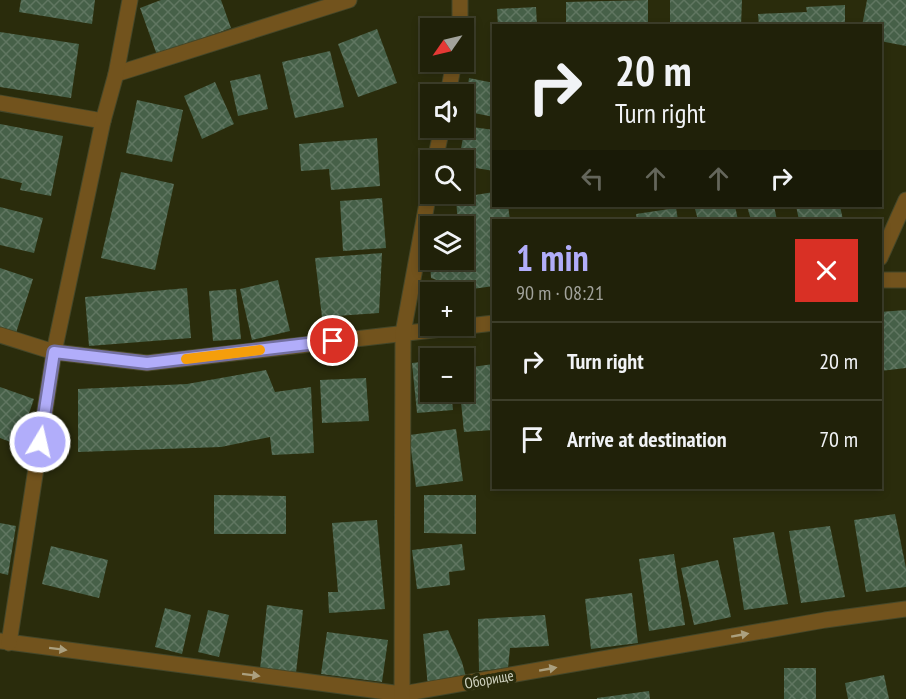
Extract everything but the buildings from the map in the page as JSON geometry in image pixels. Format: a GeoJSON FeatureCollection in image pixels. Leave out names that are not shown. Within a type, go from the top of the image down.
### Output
{"type":"FeatureCollection","features":[{"type":"Feature","properties":{"kind":"street"},"geometry":{"type":"LineString","coordinates":[[4,642],[54,352],[103,121],[116,74],[130,0]]}},
{"type":"Feature","properties":{"kind":"street"},"geometry":{"type":"LineString","coordinates":[[116,74],[349,0]]}},
{"type":"Feature","properties":{"kind":"street"},"geometry":{"type":"LineString","coordinates":[[460,0],[460,18]]}},
{"type":"Feature","properties":{"kind":"street"},"geometry":{"type":"LineString","coordinates":[[0,103],[103,121]]}},
{"type":"Feature","properties":{"kind":"street"},"geometry":{"type":"LineString","coordinates":[[882,254],[906,200]]}},
{"type":"Feature","properties":{"kind":"street"},"geometry":{"type":"LineString","coordinates":[[402,697],[403,333],[427,204]]}},
{"type":"Feature","properties":{"kind":"street"},"geometry":{"type":"LineString","coordinates":[[882,280],[906,280]]}},
{"type":"Feature","properties":{"kind":"street"},"geometry":{"type":"LineString","coordinates":[[0,335],[54,352],[147,363],[492,323]]}},
{"type":"Feature","properties":{"kind":"street","name":"Оборище"},"geometry":{"type":"LineString","coordinates":[[4,642],[402,697],[825,620],[906,609]]}},
{"type":"Feature","properties":{"kind":"slow traffic"},"geometry":{"type":"LineString","coordinates":[[186,359],[260,350]]}},
{"type":"Feature","properties":{"kind":"route"},"geometry":{"type":"LineString","coordinates":[[40,442],[54,352],[147,363],[333,341]]}}]}
